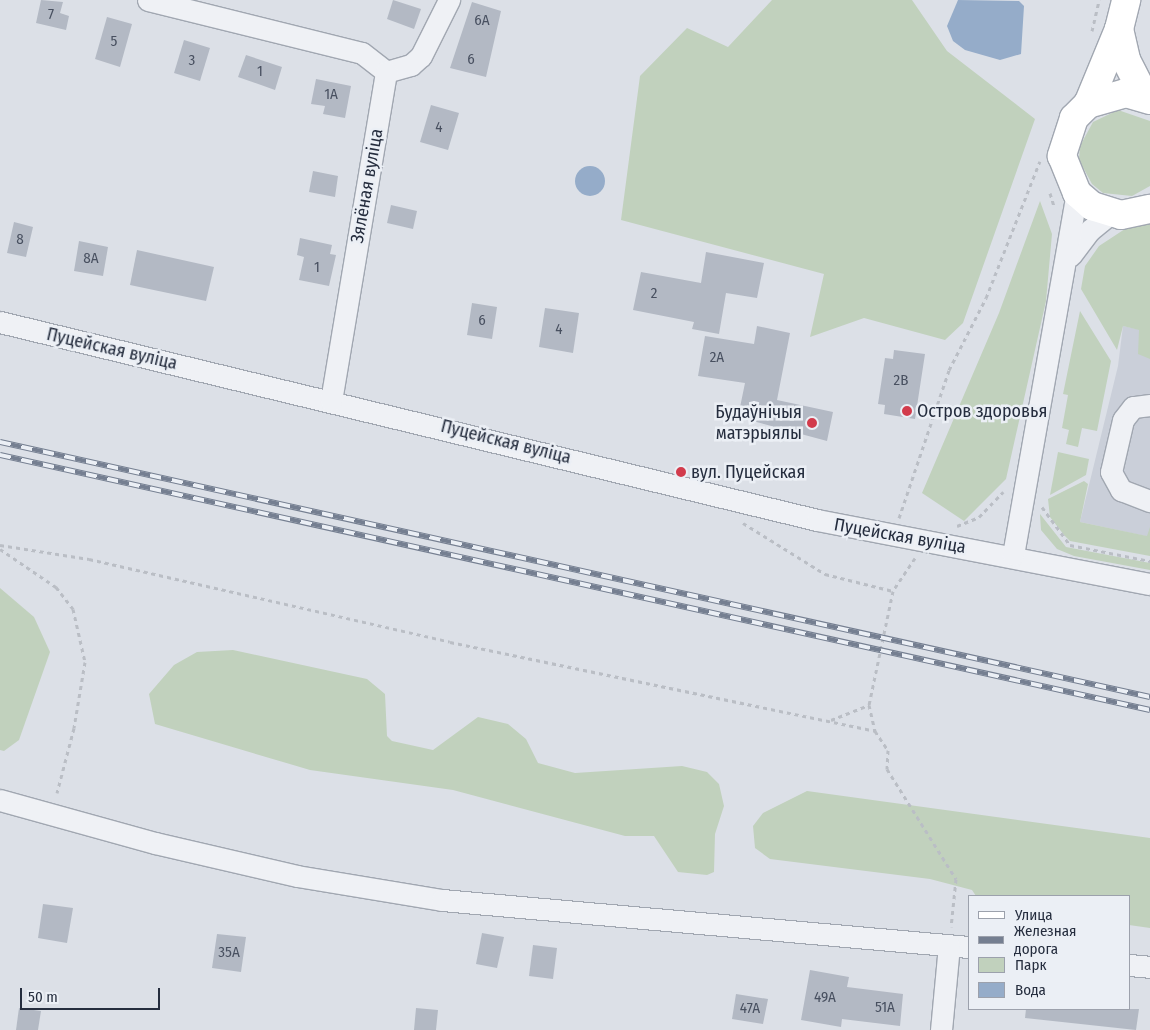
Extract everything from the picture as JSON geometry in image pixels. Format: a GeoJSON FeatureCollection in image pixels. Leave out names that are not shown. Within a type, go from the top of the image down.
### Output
{"type":"FeatureCollection","features":[{"type":"Feature","properties":{"kind":"main road"},"geometry":{"type":"LineString","coordinates":[[1126,0],[1119,29],[1088,104],[1074,118],[1064,146],[1066,176],[1077,193],[1110,214],[1131,215],[1150,209]]}},
{"type":"Feature","properties":{"kind":"main road"},"geometry":{"type":"LineString","coordinates":[[1119,29],[1126,60],[1148,99]]}},
{"type":"Feature","properties":{"kind":"main road"},"geometry":{"type":"LineString","coordinates":[[1088,104],[1126,93],[1148,99]]}},
{"type":"Feature","properties":{"kind":"street"},"geometry":{"type":"LineString","coordinates":[[148,0],[362,54],[386,72],[411,65],[421,56],[449,0]]}},
{"type":"Feature","properties":{"kind":"street","name":"Зялёная вуліца"},"geometry":{"type":"LineString","coordinates":[[330,401],[386,72]]}},
{"type":"Feature","properties":{"kind":"street"},"geometry":{"type":"LineString","coordinates":[[1013,554],[1068,260],[1077,193]]}},
{"type":"Feature","properties":{"kind":"street"},"geometry":{"type":"LineString","coordinates":[[1068,260],[1090,230],[1110,214]]}},
{"type":"Feature","properties":{"kind":"street","name":"Пуцейская вуліца"},"geometry":{"type":"LineString","coordinates":[[0,322],[817,520],[1013,554],[1150,584]]}},
{"type":"Feature","properties":{"kind":"street"},"geometry":{"type":"LineString","coordinates":[[1150,406],[1133,407],[1123,420],[1111,472],[1121,490],[1150,501]]}},
{"type":"Feature","properties":{"kind":"street"},"geometry":{"type":"LineString","coordinates":[[0,800],[155,844],[297,876],[442,900],[959,946],[942,1030]]}},
{"type":"Feature","properties":{"kind":"street"},"geometry":{"type":"LineString","coordinates":[[1130,964],[1150,967]]}},
{"type":"Feature","properties":{"kind":"path"},"geometry":{"type":"LineString","coordinates":[[1090,36],[1099,0]]}},
{"type":"Feature","properties":{"kind":"path"},"geometry":{"type":"LineString","coordinates":[[896,526],[949,370],[986,298],[1043,155],[1044,171]]}},
{"type":"Feature","properties":{"kind":"path"},"geometry":{"type":"LineString","coordinates":[[1046,182],[1055,210]]}},
{"type":"Feature","properties":{"kind":"path"},"geometry":{"type":"LineString","coordinates":[[946,529],[979,517],[1005,488]]}},
{"type":"Feature","properties":{"kind":"path"},"geometry":{"type":"LineString","coordinates":[[1043,498],[1042,508],[1050,522],[1070,545],[1150,561]]}},
{"type":"Feature","properties":{"kind":"path"},"geometry":{"type":"LineString","coordinates":[[0,545],[89,559],[450,642],[830,720],[875,732]]}},
{"type":"Feature","properties":{"kind":"path"},"geometry":{"type":"LineString","coordinates":[[0,549],[56,587],[73,609],[85,662],[74,728],[57,793]]}},
{"type":"Feature","properties":{"kind":"path"},"geometry":{"type":"LineString","coordinates":[[919,553],[893,591],[868,705],[875,732],[888,750],[887,769],[956,879],[959,946]]}},
{"type":"Feature","properties":{"kind":"path"},"geometry":{"type":"LineString","coordinates":[[830,720],[868,705]]}},
{"type":"Feature","properties":{"kind":"shaded area"},"geometry":{"type":"Polygon","coordinates":[[[1123,326],[1150,332],[1150,537],[1080,522],[1118,366],[1123,326]]]}},
{"type":"Feature","properties":{"kind":"green space"},"geometry":{"type":"Polygon","coordinates":[[[772,0],[912,0],[947,51],[1035,119],[963,323],[945,340],[864,318],[810,337],[824,274],[621,220],[640,76],[687,28],[728,47],[772,0]]]}},
{"type":"Feature","properties":{"kind":"green space"},"geometry":{"type":"Polygon","coordinates":[[[1118,110],[1150,121],[1150,186],[1132,196],[1103,193],[1092,184],[1079,160],[1080,146],[1093,122],[1118,110]]]}},
{"type":"Feature","properties":{"kind":"green space"},"geometry":{"type":"Polygon","coordinates":[[[1040,201],[1052,234],[1046,301],[1006,479],[964,521],[922,493],[999,313],[1040,201]]]}},
{"type":"Feature","properties":{"kind":"green space"},"geometry":{"type":"Polygon","coordinates":[[[1150,223],[1150,359],[1138,354],[1139,330],[1123,326],[1117,350],[1081,289],[1085,266],[1099,246],[1128,227],[1150,223]]]}},
{"type":"Feature","properties":{"kind":"green space"},"geometry":{"type":"Polygon","coordinates":[[[1080,311],[1111,361],[1097,431],[1082,428],[1078,447],[1066,444],[1069,430],[1062,428],[1068,395],[1063,394],[1080,311]]]}},
{"type":"Feature","properties":{"kind":"green space"},"geometry":{"type":"Polygon","coordinates":[[[1058,452],[1089,459],[1086,475],[1050,495],[1058,452]]]}},
{"type":"Feature","properties":{"kind":"green space"},"geometry":{"type":"Polygon","coordinates":[[[1084,481],[1088,484],[1080,522],[1147,536],[1150,527],[1150,556],[1070,541],[1064,535],[1050,517],[1048,499],[1084,481]]]}},
{"type":"Feature","properties":{"kind":"green space"},"geometry":{"type":"Polygon","coordinates":[[[1040,514],[1066,547],[1150,563],[1150,570],[1074,556],[1057,549],[1041,530],[1040,514]]]}},
{"type":"Feature","properties":{"kind":"green space"},"geometry":{"type":"Polygon","coordinates":[[[0,588],[34,617],[50,652],[19,740],[4,751],[0,750],[0,588]]]}},
{"type":"Feature","properties":{"kind":"green space"},"geometry":{"type":"Polygon","coordinates":[[[233,650],[367,679],[385,694],[387,736],[392,741],[433,750],[478,717],[508,724],[526,739],[538,763],[575,773],[682,766],[707,772],[719,784],[724,806],[715,834],[714,872],[707,875],[678,872],[654,836],[625,836],[453,790],[310,770],[155,724],[149,694],[174,665],[197,652],[233,650]]]}},
{"type":"Feature","properties":{"kind":"green space"},"geometry":{"type":"Polygon","coordinates":[[[807,791],[1150,838],[1150,928],[1130,925],[1130,895],[975,895],[972,890],[930,879],[770,859],[755,848],[753,826],[763,813],[807,791]]]}},
{"type":"Feature","properties":{"kind":"water"},"geometry":{"type":"Polygon","coordinates":[[[958,0],[1019,1],[1024,6],[1021,54],[1000,60],[965,50],[953,41],[947,26],[958,0]]]}},
{"type":"Feature","properties":{"kind":"water"},"geometry":{"type":"Polygon","coordinates":[[[590,166],[601,170],[605,181],[601,192],[590,196],[579,192],[575,181],[579,170],[590,166]]]}},
{"type":"Feature","properties":{"kind":"building"},"geometry":{"type":"Polygon","coordinates":[[[41,0],[63,2],[60,13],[69,16],[66,30],[36,23],[41,0]]]}},
{"type":"Feature","properties":{"kind":"building"},"geometry":{"type":"Polygon","coordinates":[[[393,0],[421,9],[414,29],[387,19],[393,0]]]}},
{"type":"Feature","properties":{"kind":"building"},"geometry":{"type":"Polygon","coordinates":[[[472,2],[501,11],[486,77],[450,68],[472,2]]]}},
{"type":"Feature","properties":{"kind":"building"},"geometry":{"type":"Polygon","coordinates":[[[107,17],[132,24],[120,67],[95,59],[107,17]]]}},
{"type":"Feature","properties":{"kind":"building"},"geometry":{"type":"Polygon","coordinates":[[[184,40],[210,48],[200,81],[174,73],[184,40]]]}},
{"type":"Feature","properties":{"kind":"building"},"geometry":{"type":"Polygon","coordinates":[[[246,55],[282,67],[275,90],[238,77],[246,55]]]}},
{"type":"Feature","properties":{"kind":"building"},"geometry":{"type":"Polygon","coordinates":[[[316,79],[351,86],[345,118],[323,114],[325,106],[311,104],[316,79]]]}},
{"type":"Feature","properties":{"kind":"building"},"geometry":{"type":"Polygon","coordinates":[[[431,105],[459,113],[448,150],[420,142],[431,105]]]}},
{"type":"Feature","properties":{"kind":"building"},"geometry":{"type":"Polygon","coordinates":[[[313,171],[338,176],[335,197],[309,192],[313,171]]]}},
{"type":"Feature","properties":{"kind":"building"},"geometry":{"type":"Polygon","coordinates":[[[391,205],[417,211],[413,229],[387,223],[391,205]]]}},
{"type":"Feature","properties":{"kind":"building"},"geometry":{"type":"Polygon","coordinates":[[[14,222],[33,227],[26,257],[7,253],[14,222]]]}},
{"type":"Feature","properties":{"kind":"building"},"geometry":{"type":"Polygon","coordinates":[[[300,238],[332,245],[330,254],[336,255],[329,286],[299,280],[304,257],[297,255],[300,238]]]}},
{"type":"Feature","properties":{"kind":"building"},"geometry":{"type":"Polygon","coordinates":[[[79,241],[108,247],[103,276],[74,271],[79,241]]]}},
{"type":"Feature","properties":{"kind":"building"},"geometry":{"type":"Polygon","coordinates":[[[137,250],[214,267],[206,301],[130,285],[137,250]]]}},
{"type":"Feature","properties":{"kind":"building"},"geometry":{"type":"Polygon","coordinates":[[[706,252],[764,263],[757,298],[726,293],[719,334],[692,329],[694,322],[633,310],[641,272],[701,283],[706,252]]]}},
{"type":"Feature","properties":{"kind":"building"},"geometry":{"type":"Polygon","coordinates":[[[472,303],[497,307],[492,339],[467,335],[472,303]]]}},
{"type":"Feature","properties":{"kind":"building"},"geometry":{"type":"Polygon","coordinates":[[[545,308],[579,313],[573,353],[539,347],[545,308]]]}},
{"type":"Feature","properties":{"kind":"building"},"geometry":{"type":"Polygon","coordinates":[[[757,326],[790,333],[777,400],[833,412],[827,441],[738,417],[745,383],[698,376],[705,336],[754,344],[757,326]]]}},
{"type":"Feature","properties":{"kind":"building"},"geometry":{"type":"Polygon","coordinates":[[[894,350],[925,354],[915,419],[884,414],[885,405],[878,404],[885,358],[893,359],[894,350]]]}},
{"type":"Feature","properties":{"kind":"building"},"geometry":{"type":"Polygon","coordinates":[[[43,904],[73,908],[67,943],[38,938],[43,904]]]}},
{"type":"Feature","properties":{"kind":"building"},"geometry":{"type":"Polygon","coordinates":[[[482,933],[504,937],[497,968],[476,964],[482,933]]]}},
{"type":"Feature","properties":{"kind":"building"},"geometry":{"type":"Polygon","coordinates":[[[217,934],[246,937],[241,972],[212,968],[217,934]]]}},
{"type":"Feature","properties":{"kind":"building"},"geometry":{"type":"Polygon","coordinates":[[[533,945],[557,948],[553,979],[529,976],[533,945]]]}},
{"type":"Feature","properties":{"kind":"building"},"geometry":{"type":"Polygon","coordinates":[[[810,970],[849,977],[847,987],[903,994],[900,1026],[842,1019],[841,1027],[801,1020],[810,970]]]}},
{"type":"Feature","properties":{"kind":"building"},"geometry":{"type":"Polygon","coordinates":[[[736,994],[768,999],[763,1024],[732,1019],[736,994]]]}},
{"type":"Feature","properties":{"kind":"building"},"geometry":{"type":"Polygon","coordinates":[[[19,1008],[41,1011],[38,1030],[16,1030],[19,1008]]]}},
{"type":"Feature","properties":{"kind":"building"},"geometry":{"type":"Polygon","coordinates":[[[416,1008],[438,1010],[436,1030],[414,1030],[416,1008]]]}},
{"type":"Feature","properties":{"kind":"building"},"geometry":{"type":"Polygon","coordinates":[[[1139,1009],[1136,1030],[1025,1018],[1026,1010],[1139,1009]]]}},
{"type":"Feature","properties":{"kind":"railway"},"geometry":{"type":"LineString","coordinates":[[0,442],[1150,697]]}},
{"type":"Feature","properties":{"kind":"railway"},"geometry":{"type":"LineString","coordinates":[[0,455],[1150,710]]}},
{"type":"Feature","properties":{"kind":"place","name":"Остров здоровья"},"geometry":{"type":"Point","coordinates":[907,411]}},
{"type":"Feature","properties":{"kind":"place","name":"Будаўнічыя матэрыялы"},"geometry":{"type":"Point","coordinates":[812,423]}},
{"type":"Feature","properties":{"kind":"place","name":"вул. Пуцейская"},"geometry":{"type":"Point","coordinates":[681,472]}}]}
